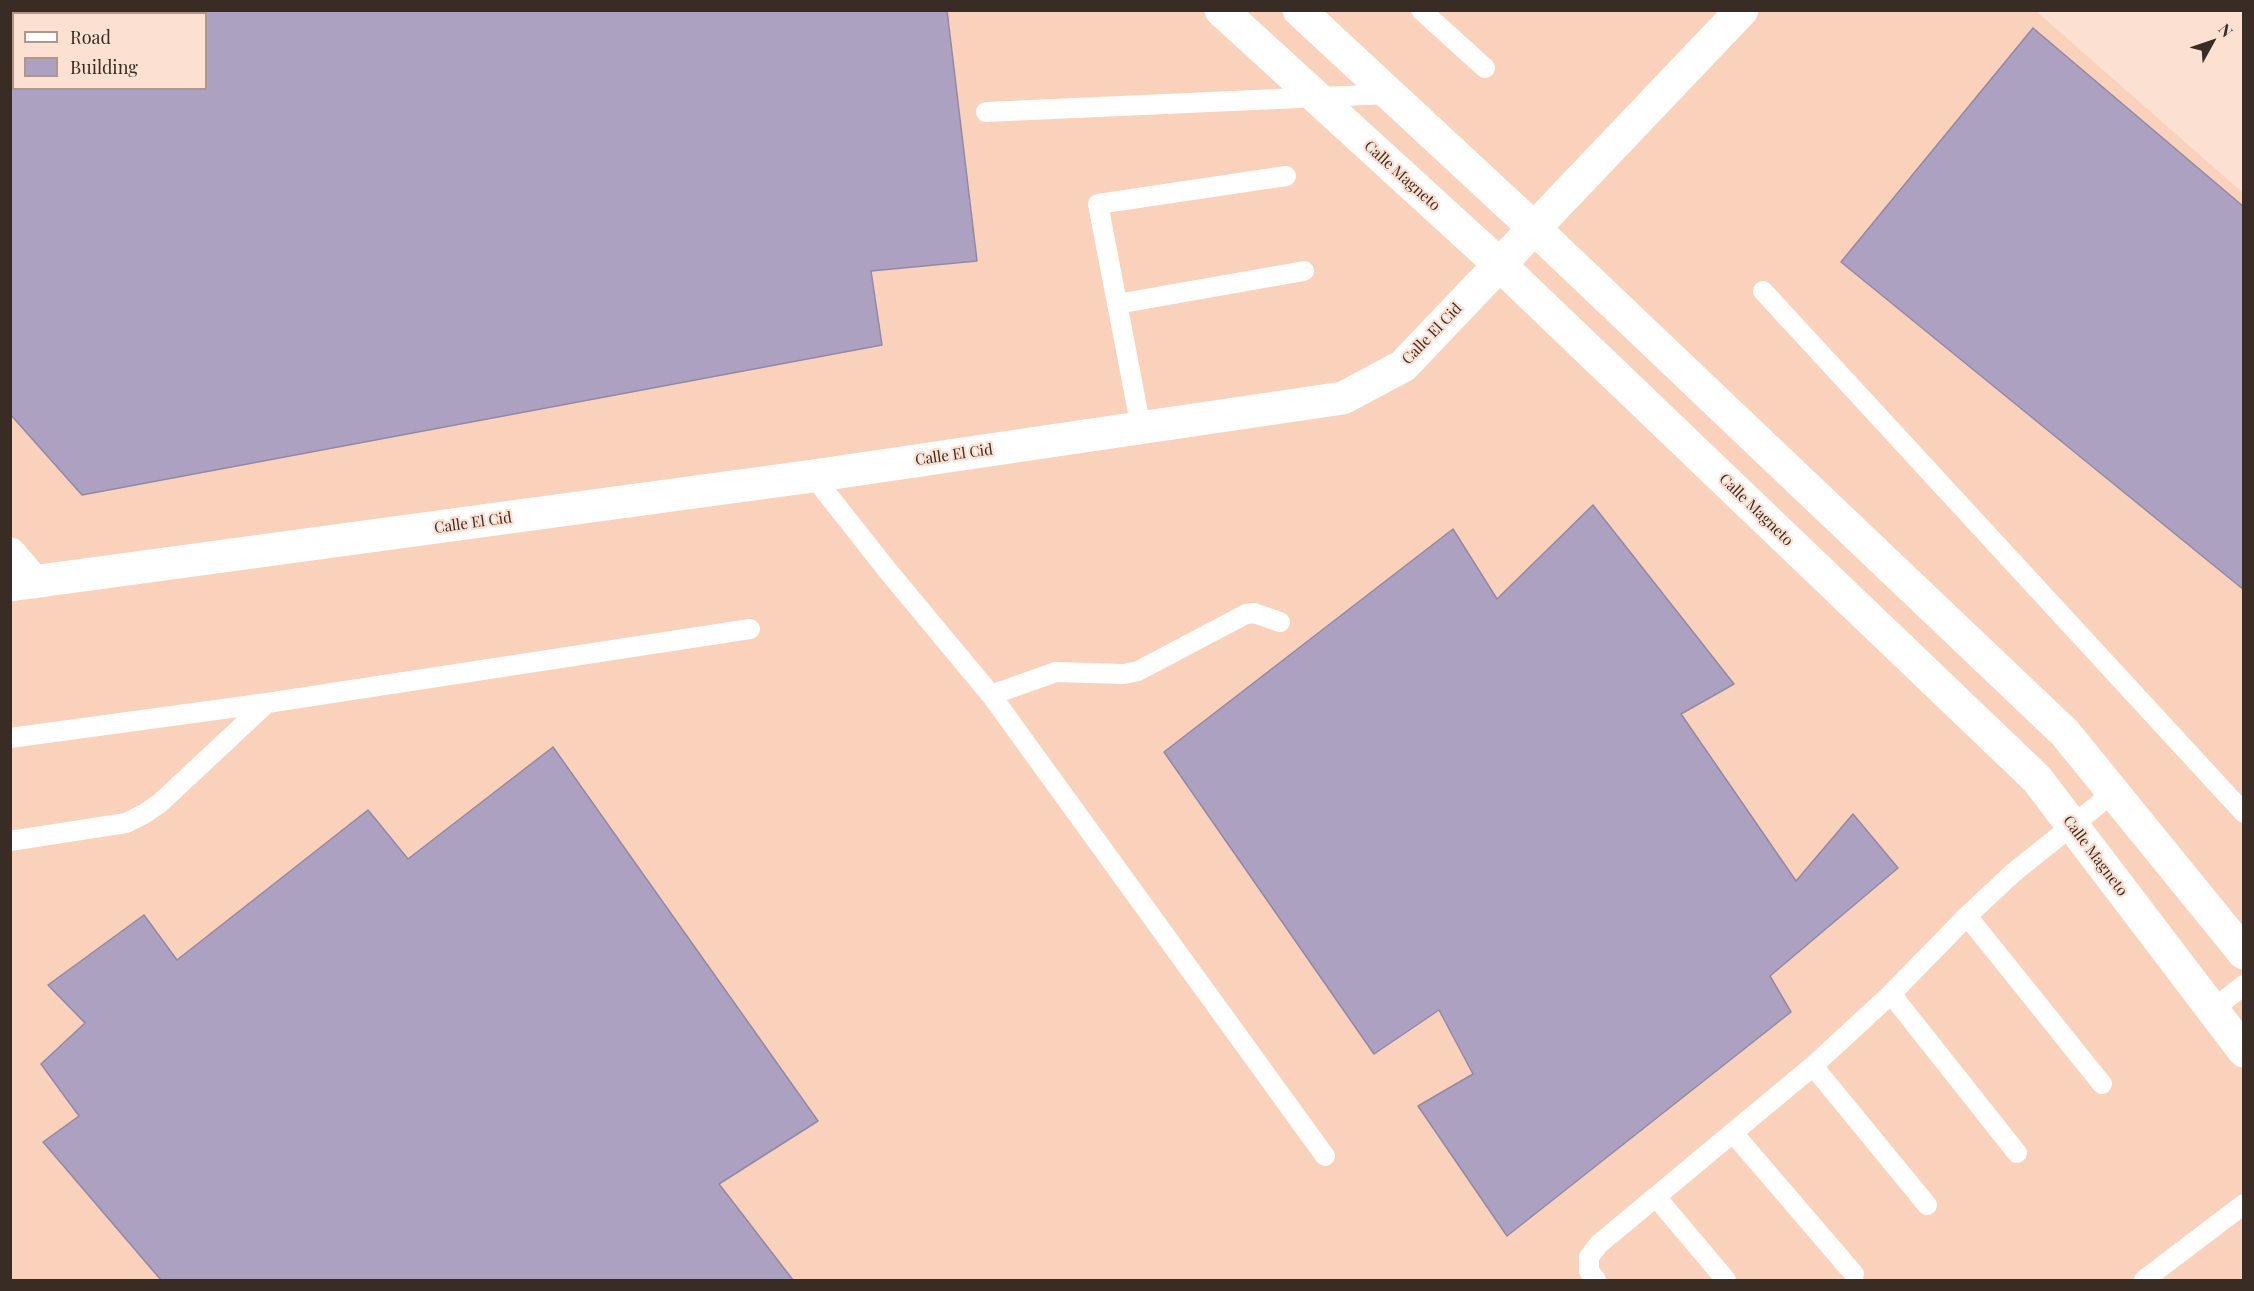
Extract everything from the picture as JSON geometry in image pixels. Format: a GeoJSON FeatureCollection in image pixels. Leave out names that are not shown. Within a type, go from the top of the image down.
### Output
{"type":"FeatureCollection","features":[{"type":"Feature","properties":{"kind":"main road","name":"Calle Magneto"},"geometry":{"type":"LineString","coordinates":[[1221,10],[1500,265],[2037,779],[2244,1051]]}},
{"type":"Feature","properties":{"kind":"main road"},"geometry":{"type":"LineString","coordinates":[[1299,10],[1535,229],[2065,733],[2244,953]]}},
{"type":"Feature","properties":{"kind":"main road","name":"Calle El Cid"},"geometry":{"type":"LineString","coordinates":[[22,584],[813,476],[1343,398],[1403,366],[1742,10]]}},
{"type":"Feature","properties":{"kind":"main road"},"geometry":{"type":"LineString","coordinates":[[10,554],[22,584]]}},
{"type":"Feature","properties":{"kind":"lane"},"geometry":{"type":"LineString","coordinates":[[1421,10],[1485,68]]}},
{"type":"Feature","properties":{"kind":"lane"},"geometry":{"type":"LineString","coordinates":[[986,112],[1389,94]]}},
{"type":"Feature","properties":{"kind":"lane"},"geometry":{"type":"LineString","coordinates":[[1141,428],[1098,204],[1286,176]]}},
{"type":"Feature","properties":{"kind":"lane"},"geometry":{"type":"LineString","coordinates":[[1117,304],[1304,271]]}},
{"type":"Feature","properties":{"kind":"lane"},"geometry":{"type":"LineString","coordinates":[[1763,291],[2244,813]]}},
{"type":"Feature","properties":{"kind":"lane"},"geometry":{"type":"LineString","coordinates":[[813,476],[991,695],[1325,1156]]}},
{"type":"Feature","properties":{"kind":"lane"},"geometry":{"type":"LineString","coordinates":[[991,695],[1056,672],[1124,674],[1138,671],[1246,614],[1254,613],[1280,622]]}},
{"type":"Feature","properties":{"kind":"lane"},"geometry":{"type":"LineString","coordinates":[[10,738],[267,704],[750,629]]}},
{"type":"Feature","properties":{"kind":"lane"},"geometry":{"type":"LineString","coordinates":[[10,841],[126,823],[144,814],[160,803],[267,704]]}},
{"type":"Feature","properties":{"kind":"lane"},"geometry":{"type":"LineString","coordinates":[[1596,1281],[1589,1271],[1589,1257],[1599,1244],[1813,1066],[1892,994],[1967,916],[2013,873],[2114,792]]}},
{"type":"Feature","properties":{"kind":"lane"},"geometry":{"type":"LineString","coordinates":[[1967,916],[2102,1084]]}},
{"type":"Feature","properties":{"kind":"lane"},"geometry":{"type":"LineString","coordinates":[[2213,1010],[2244,985]]}},
{"type":"Feature","properties":{"kind":"lane"},"geometry":{"type":"LineString","coordinates":[[1892,994],[2017,1153]]}},
{"type":"Feature","properties":{"kind":"lane"},"geometry":{"type":"LineString","coordinates":[[1813,1066],[1927,1205]]}},
{"type":"Feature","properties":{"kind":"lane"},"geometry":{"type":"LineString","coordinates":[[1733,1133],[1854,1274]]}},
{"type":"Feature","properties":{"kind":"lane"},"geometry":{"type":"LineString","coordinates":[[1656,1197],[1726,1281]]}},
{"type":"Feature","properties":{"kind":"lane"},"geometry":{"type":"LineString","coordinates":[[2144,1281],[2244,1204]]}},
{"type":"Feature","properties":{"kind":"shaded area"},"geometry":{"type":"Polygon","coordinates":[[[10,11],[2036,11],[2243,193],[2243,1280],[11,1280],[10,11]]]}},
{"type":"Feature","properties":{"kind":"building"},"geometry":{"type":"Polygon","coordinates":[[[104,10],[947,10],[977,261],[871,271],[882,345],[82,495],[10,414],[10,23],[12,23],[12,90],[207,90],[207,12],[94,12],[104,10]]]}},
{"type":"Feature","properties":{"kind":"building"},"geometry":{"type":"Polygon","coordinates":[[[2033,28],[2244,207],[2244,590],[1841,262],[2033,28]]]}},
{"type":"Feature","properties":{"kind":"building"},"geometry":{"type":"Polygon","coordinates":[[[1593,505],[1734,684],[1681,714],[1796,881],[1853,814],[1898,868],[1770,976],[1791,1012],[1507,1236],[1418,1106],[1473,1074],[1439,1010],[1374,1054],[1164,752],[1453,529],[1497,599],[1593,505]]]}},
{"type":"Feature","properties":{"kind":"building"},"geometry":{"type":"Polygon","coordinates":[[[553,747],[818,1121],[719,1184],[793,1280],[161,1280],[43,1142],[79,1116],[41,1064],[85,1023],[48,985],[144,915],[177,960],[368,810],[408,859],[553,747]]]}}]}
